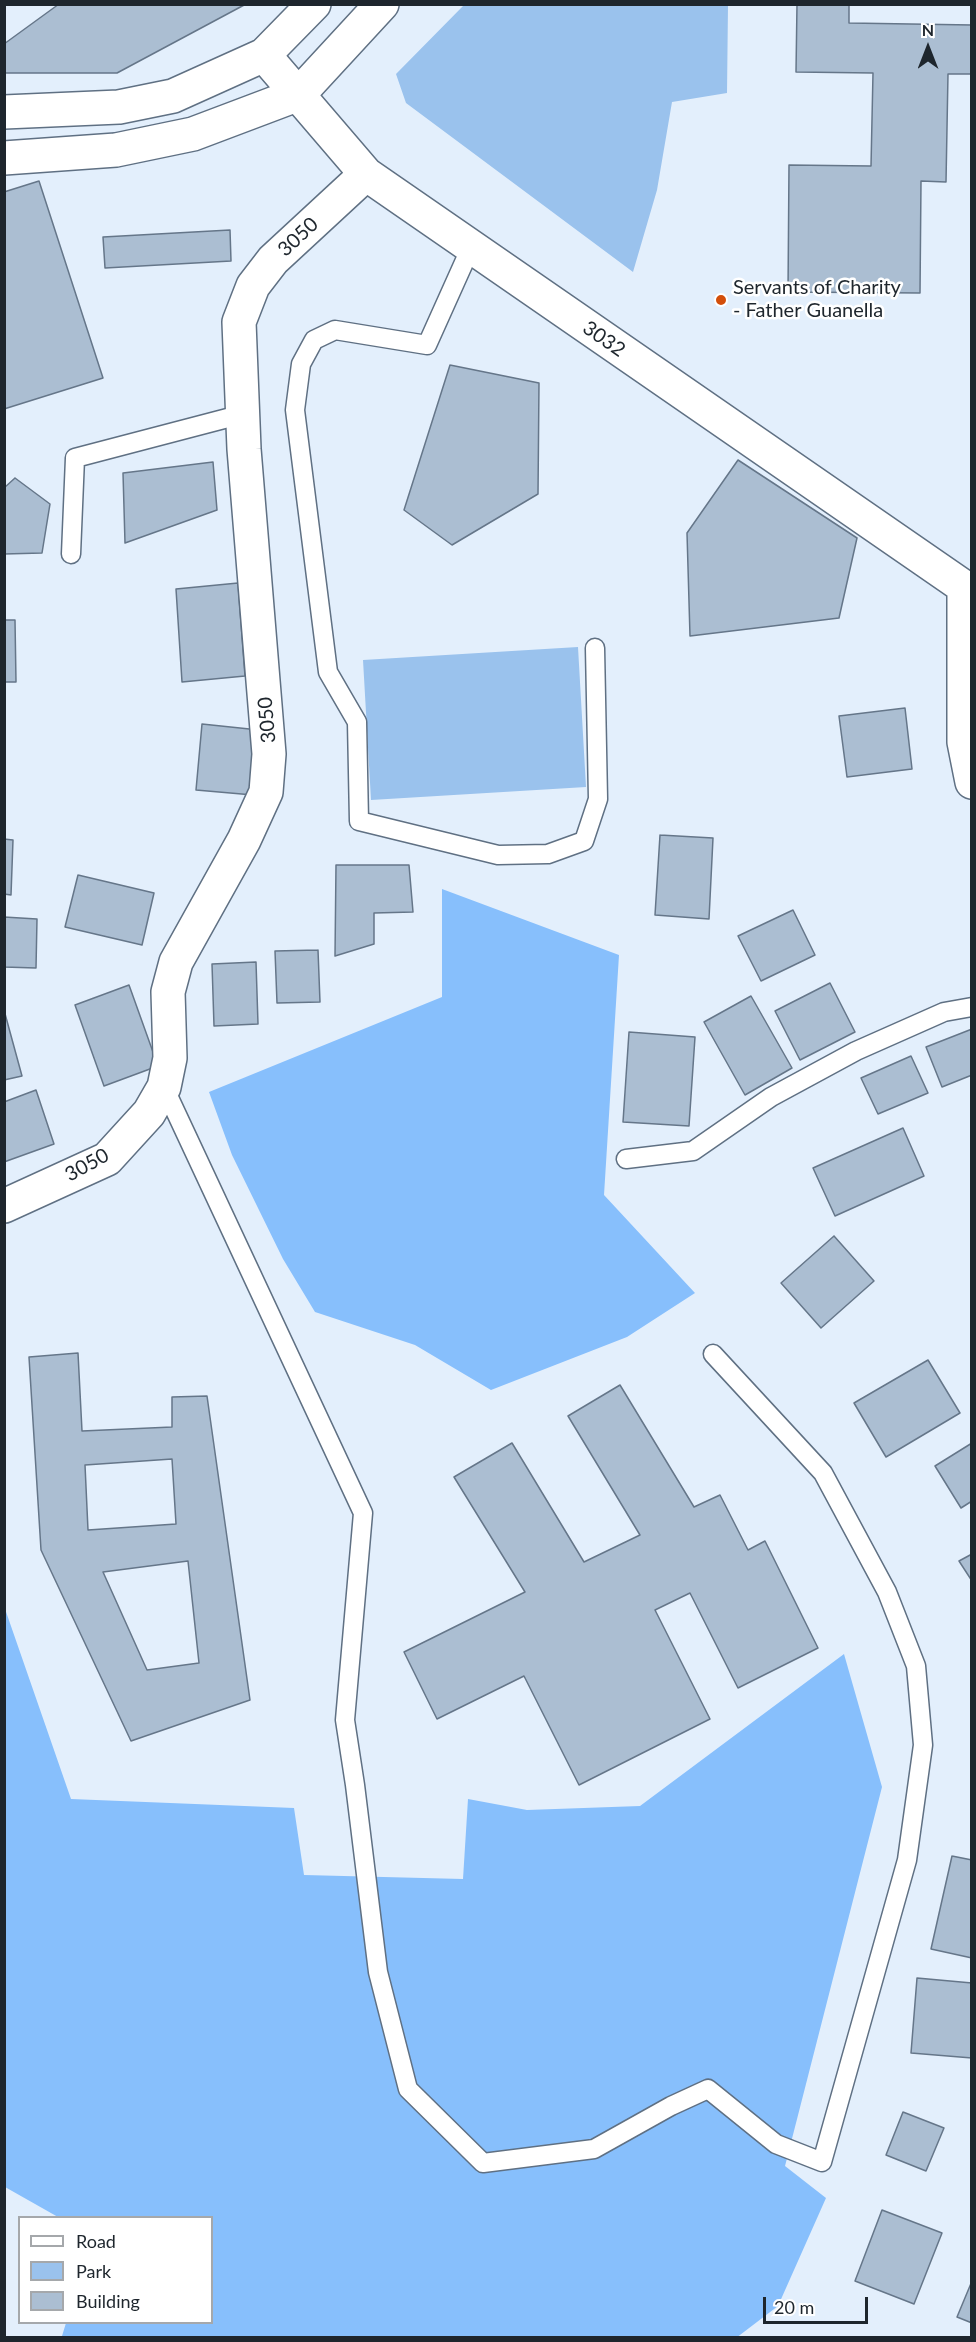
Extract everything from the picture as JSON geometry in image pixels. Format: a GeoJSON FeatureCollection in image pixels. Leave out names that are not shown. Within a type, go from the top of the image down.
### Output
{"type":"FeatureCollection","features":[{"type":"Feature","properties":{"kind":"street"},"geometry":{"type":"LineString","coordinates":[[4,112],[119,107],[173,96],[264,55],[314,4]]}},
{"type":"Feature","properties":{"kind":"street"},"geometry":{"type":"LineString","coordinates":[[4,158],[116,150],[193,134],[299,94],[382,4]]}},
{"type":"Feature","properties":{"kind":"street","name":"3032"},"geometry":{"type":"LineString","coordinates":[[264,55],[366,174],[968,589]]}},
{"type":"Feature","properties":{"kind":"street","name":"3050"},"geometry":{"type":"LineString","coordinates":[[4,1206],[107,1159],[149,1113],[164,1087],[170,1058],[168,992],[176,962],[244,840],[266,792],[270,754],[244,449],[239,322],[253,286],[273,260],[366,174]]}},
{"type":"Feature","properties":{"kind":"street"},"geometry":{"type":"LineString","coordinates":[[968,589],[964,742],[972,782]]}},
{"type":"Feature","properties":{"kind":"lane"},"geometry":{"type":"LineString","coordinates":[[471,246],[427,345],[335,330],[314,340],[301,364],[295,410],[326,661],[328,672],[357,722],[358,821],[498,855],[548,854],[585,841],[598,799],[595,648]]}},
{"type":"Feature","properties":{"kind":"lane"},"geometry":{"type":"LineString","coordinates":[[71,554],[75,458],[243,414]]}},
{"type":"Feature","properties":{"kind":"lane"},"geometry":{"type":"LineString","coordinates":[[626,1159],[693,1151],[771,1097],[856,1051],[944,1012],[972,1006]]}},
{"type":"Feature","properties":{"kind":"lane"},"geometry":{"type":"LineString","coordinates":[[164,1087],[363,1513],[345,1720],[378,1972],[408,2089],[483,2163],[594,2149],[671,2106],[708,2089],[776,2144],[822,2162],[907,1860],[923,1745],[916,1666],[887,1592],[823,1473],[713,1354]]}},
{"type":"Feature","properties":{"kind":"green space"},"geometry":{"type":"Polygon","coordinates":[[[464,5],[728,5],[727,93],[672,102],[657,190],[633,272],[406,103],[396,74],[464,5]]]}},
{"type":"Feature","properties":{"kind":"green space"},"geometry":{"type":"Polygon","coordinates":[[[578,647],[586,787],[371,800],[363,660],[578,647]]]}},
{"type":"Feature","properties":{"kind":"shaded area"},"geometry":{"type":"Polygon","coordinates":[[[442,889],[619,955],[604,1195],[695,1293],[627,1337],[491,1390],[415,1345],[315,1312],[283,1259],[232,1155],[209,1092],[442,997],[442,889]]]}},
{"type":"Feature","properties":{"kind":"shaded area"},"geometry":{"type":"Polygon","coordinates":[[[4,1606],[71,1799],[294,1808],[304,1875],[463,1879],[468,1799],[527,1810],[640,1806],[844,1654],[882,1787],[785,2166],[826,2198],[778,2306],[736,2338],[62,2336],[66,2324],[213,2324],[213,2216],[56,2216],[5,2187],[4,1606]]]}},
{"type":"Feature","properties":{"kind":"building"},"geometry":{"type":"Polygon","coordinates":[[[59,4],[246,4],[117,73],[4,73],[4,44],[59,4]]]}},
{"type":"Feature","properties":{"kind":"building"},"geometry":{"type":"Polygon","coordinates":[[[797,4],[849,4],[849,23],[972,25],[972,74],[948,74],[946,182],[921,181],[920,293],[788,292],[789,165],[871,166],[873,73],[796,72],[797,4]]]}},
{"type":"Feature","properties":{"kind":"building"},"geometry":{"type":"Polygon","coordinates":[[[39,181],[103,378],[4,409],[4,192],[39,181]]]}},
{"type":"Feature","properties":{"kind":"building"},"geometry":{"type":"Polygon","coordinates":[[[230,230],[231,261],[105,268],[103,237],[230,230]]]}},
{"type":"Feature","properties":{"kind":"building"},"geometry":{"type":"Polygon","coordinates":[[[450,365],[539,383],[538,494],[452,545],[404,510],[450,365]]]}},
{"type":"Feature","properties":{"kind":"building"},"geometry":{"type":"Polygon","coordinates":[[[738,460],[857,538],[839,618],[690,636],[687,533],[738,460]]]}},
{"type":"Feature","properties":{"kind":"building"},"geometry":{"type":"Polygon","coordinates":[[[213,462],[217,510],[125,543],[123,473],[213,462]]]}},
{"type":"Feature","properties":{"kind":"building"},"geometry":{"type":"Polygon","coordinates":[[[15,478],[50,504],[42,553],[4,554],[4,488],[15,478]]]}},
{"type":"Feature","properties":{"kind":"building"},"geometry":{"type":"Polygon","coordinates":[[[238,583],[245,676],[182,682],[176,589],[238,583]]]}},
{"type":"Feature","properties":{"kind":"building"},"geometry":{"type":"Polygon","coordinates":[[[4,620],[15,620],[16,682],[4,682],[4,620]]]}},
{"type":"Feature","properties":{"kind":"building"},"geometry":{"type":"Polygon","coordinates":[[[905,708],[912,769],[847,777],[839,716],[905,708]]]}},
{"type":"Feature","properties":{"kind":"building"},"geometry":{"type":"Polygon","coordinates":[[[202,724],[259,730],[253,795],[196,790],[202,724]]]}},
{"type":"Feature","properties":{"kind":"building"},"geometry":{"type":"Polygon","coordinates":[[[660,835],[713,838],[709,919],[655,915],[660,835]]]}},
{"type":"Feature","properties":{"kind":"building"},"geometry":{"type":"Polygon","coordinates":[[[4,839],[13,840],[11,895],[4,894],[4,839]]]}},
{"type":"Feature","properties":{"kind":"building"},"geometry":{"type":"Polygon","coordinates":[[[336,865],[409,865],[413,912],[374,913],[374,944],[335,956],[336,865]]]}},
{"type":"Feature","properties":{"kind":"building"},"geometry":{"type":"Polygon","coordinates":[[[78,875],[154,893],[142,945],[65,927],[78,875]]]}},
{"type":"Feature","properties":{"kind":"building"},"geometry":{"type":"Polygon","coordinates":[[[793,910],[815,955],[761,981],[738,936],[793,910]]]}},
{"type":"Feature","properties":{"kind":"building"},"geometry":{"type":"Polygon","coordinates":[[[4,917],[37,919],[36,968],[4,967],[4,917]]]}},
{"type":"Feature","properties":{"kind":"building"},"geometry":{"type":"Polygon","coordinates":[[[318,950],[320,1002],[277,1003],[275,951],[318,950]]]}},
{"type":"Feature","properties":{"kind":"building"},"geometry":{"type":"Polygon","coordinates":[[[256,962],[258,1024],[214,1026],[212,964],[256,962]]]}},
{"type":"Feature","properties":{"kind":"building"},"geometry":{"type":"Polygon","coordinates":[[[830,983],[855,1032],[800,1060],[775,1011],[830,983]]]}},
{"type":"Feature","properties":{"kind":"building"},"geometry":{"type":"Polygon","coordinates":[[[129,985],[158,1066],[104,1086],[75,1005],[129,985]]]}},
{"type":"Feature","properties":{"kind":"building"},"geometry":{"type":"Polygon","coordinates":[[[751,996],[792,1068],[745,1095],[704,1022],[751,996]]]}},
{"type":"Feature","properties":{"kind":"building"},"geometry":{"type":"Polygon","coordinates":[[[4,1010],[22,1076],[4,1080],[4,1010]]]}},
{"type":"Feature","properties":{"kind":"building"},"geometry":{"type":"Polygon","coordinates":[[[972,1029],[972,1075],[942,1087],[926,1047],[972,1029]]]}},
{"type":"Feature","properties":{"kind":"building"},"geometry":{"type":"Polygon","coordinates":[[[629,1032],[695,1037],[689,1126],[623,1122],[629,1032]]]}},
{"type":"Feature","properties":{"kind":"building"},"geometry":{"type":"Polygon","coordinates":[[[911,1056],[928,1093],[878,1114],[861,1078],[911,1056]]]}},
{"type":"Feature","properties":{"kind":"building"},"geometry":{"type":"Polygon","coordinates":[[[36,1090],[54,1144],[4,1162],[4,1102],[36,1090]]]}},
{"type":"Feature","properties":{"kind":"building"},"geometry":{"type":"Polygon","coordinates":[[[903,1128],[924,1176],[835,1216],[813,1168],[903,1128]]]}},
{"type":"Feature","properties":{"kind":"building"},"geometry":{"type":"Polygon","coordinates":[[[834,1236],[874,1281],[821,1328],[781,1283],[834,1236]]]}},
{"type":"Feature","properties":{"kind":"building"},"geometry":{"type":"Polygon","coordinates":[[[78,1353],[82,1431],[172,1427],[172,1397],[207,1396],[250,1700],[131,1741],[41,1550],[29,1357],[78,1353]],[[172,1459],[85,1465],[88,1530],[176,1524],[172,1459]],[[188,1561],[103,1572],[147,1670],[199,1663],[188,1561]]]}},
{"type":"Feature","properties":{"kind":"building"},"geometry":{"type":"Polygon","coordinates":[[[928,1360],[960,1413],[886,1457],[854,1403],[928,1360]]]}},
{"type":"Feature","properties":{"kind":"building"},"geometry":{"type":"Polygon","coordinates":[[[620,1385],[694,1507],[720,1495],[748,1550],[765,1541],[818,1648],[738,1688],[690,1593],[655,1610],[710,1719],[579,1785],[524,1676],[437,1719],[404,1652],[525,1592],[454,1477],[512,1443],[584,1562],[640,1535],[568,1416],[620,1385]]]}},
{"type":"Feature","properties":{"kind":"building"},"geometry":{"type":"Polygon","coordinates":[[[972,1443],[972,1501],[961,1508],[935,1466],[972,1443]]]}},
{"type":"Feature","properties":{"kind":"building"},"geometry":{"type":"Polygon","coordinates":[[[972,1554],[972,1581],[959,1561],[972,1554]]]}},
{"type":"Feature","properties":{"kind":"building"},"geometry":{"type":"Polygon","coordinates":[[[952,1856],[972,1860],[972,1958],[931,1949],[952,1856]]]}},
{"type":"Feature","properties":{"kind":"building"},"geometry":{"type":"Polygon","coordinates":[[[917,1978],[972,1983],[972,2058],[911,2053],[917,1978]]]}},
{"type":"Feature","properties":{"kind":"building"},"geometry":{"type":"Polygon","coordinates":[[[903,2112],[944,2128],[926,2171],[886,2155],[903,2112]]]}},
{"type":"Feature","properties":{"kind":"building"},"geometry":{"type":"Polygon","coordinates":[[[882,2210],[942,2233],[914,2304],[855,2281],[882,2210]]]}},
{"type":"Feature","properties":{"kind":"building"},"geometry":{"type":"Polygon","coordinates":[[[972,2281],[972,2323],[957,2317],[972,2281]]]}},
{"type":"Feature","properties":{"kind":"place","name":"Servants of Charity - Father Guanella"},"geometry":{"type":"Point","coordinates":[721,300]}}]}
